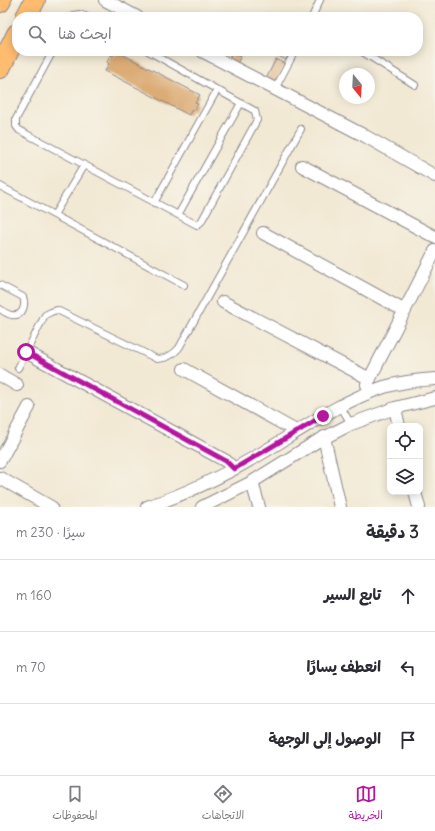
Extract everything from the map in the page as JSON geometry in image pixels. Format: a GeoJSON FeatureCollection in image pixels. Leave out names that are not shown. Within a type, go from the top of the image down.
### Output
{"type":"FeatureCollection","features":[{"type":"Feature","properties":{"kind":"highway"},"geometry":{"type":"LineString","coordinates":[[29,12],[35,0]]}},
{"type":"Feature","properties":{"kind":"highway"},"geometry":{"type":"LineString","coordinates":[[0,68],[12,44]]}},
{"type":"Feature","properties":{"kind":"street"},"geometry":{"type":"LineString","coordinates":[[105,0],[128,12]]}},
{"type":"Feature","properties":{"kind":"street"},"geometry":{"type":"LineString","coordinates":[[212,56],[365,136],[435,176]]}},
{"type":"Feature","properties":{"kind":"street"},"geometry":{"type":"LineString","coordinates":[[302,166],[435,237]]}},
{"type":"Feature","properties":{"kind":"street"},"geometry":{"type":"LineString","coordinates":[[263,233],[405,311]]}},
{"type":"Feature","properties":{"kind":"street"},"geometry":{"type":"LineString","coordinates":[[369,393],[367,384],[435,251]]}},
{"type":"Feature","properties":{"kind":"street"},"geometry":{"type":"LineString","coordinates":[[223,302],[370,379]]}},
{"type":"Feature","properties":{"kind":"street"},"geometry":{"type":"LineString","coordinates":[[26,352],[226,461],[234,469]]}},
{"type":"Feature","properties":{"kind":"street"},"geometry":{"type":"LineString","coordinates":[[184,369],[296,431]]}},
{"type":"Feature","properties":{"kind":"street"},"geometry":{"type":"LineString","coordinates":[[0,375],[17,384]]}},
{"type":"Feature","properties":{"kind":"street"},"geometry":{"type":"LineString","coordinates":[[147,507],[195,488],[234,469],[296,431],[369,393],[401,383],[435,379]]}},
{"type":"Feature","properties":{"kind":"street"},"geometry":{"type":"LineString","coordinates":[[202,507],[252,482],[324,437],[351,424],[395,408],[435,398]]}},
{"type":"Feature","properties":{"kind":"street"},"geometry":{"type":"LineString","coordinates":[[0,461],[29,407]]}},
{"type":"Feature","properties":{"kind":"street"},"geometry":{"type":"LineString","coordinates":[[395,408],[398,423]]}},
{"type":"Feature","properties":{"kind":"street"},"geometry":{"type":"LineString","coordinates":[[324,437],[340,507]]}},
{"type":"Feature","properties":{"kind":"street"},"geometry":{"type":"LineString","coordinates":[[0,478],[51,507]]}},
{"type":"Feature","properties":{"kind":"street"},"geometry":{"type":"LineString","coordinates":[[252,482],[259,507]]}},
{"type":"Feature","properties":{"kind":"street"},"geometry":{"type":"LineString","coordinates":[[416,495],[418,507]]}},
{"type":"Feature","properties":{"kind":"lane"},"geometry":{"type":"LineString","coordinates":[[314,12],[320,0]]}},
{"type":"Feature","properties":{"kind":"lane"},"geometry":{"type":"LineString","coordinates":[[50,56],[16,119],[16,126],[19,130],[154,203],[195,224],[198,224],[201,222],[257,120],[255,111],[157,56]]}},
{"type":"Feature","properties":{"kind":"lane"},"geometry":{"type":"LineString","coordinates":[[275,89],[292,56]]}},
{"type":"Feature","properties":{"kind":"lane"},"geometry":{"type":"LineString","coordinates":[[369,56],[415,85]]}},
{"type":"Feature","properties":{"kind":"lane"},"geometry":{"type":"LineString","coordinates":[[154,203],[217,90]]}},
{"type":"Feature","properties":{"kind":"lane"},"geometry":{"type":"LineString","coordinates":[[178,215],[241,103]]}},
{"type":"Feature","properties":{"kind":"lane"},"geometry":{"type":"LineString","coordinates":[[18,368],[45,315],[58,310],[157,359],[166,358],[173,354],[179,348],[301,129]]}},
{"type":"Feature","properties":{"kind":"lane"},"geometry":{"type":"LineString","coordinates":[[54,215],[84,165]]}},
{"type":"Feature","properties":{"kind":"lane"},"geometry":{"type":"LineString","coordinates":[[0,186],[184,286]]}},
{"type":"Feature","properties":{"kind":"lane"},"geometry":{"type":"LineString","coordinates":[[0,285],[23,297],[24,309],[19,314],[12,315],[0,309]]}},
{"type":"Feature","properties":{"kind":"lane"},"geometry":{"type":"LineString","coordinates":[[341,407],[351,424]]}},
{"type":"Feature","properties":{"kind":"building"},"geometry":{"type":"Polygon","coordinates":[[[110,56],[126,56],[200,95],[195,103],[198,104],[194,111],[192,109],[189,115],[105,71],[109,64],[107,62],[110,56]]]}},
{"type":"Feature","properties":{"kind":"building"},"geometry":{"type":"Polygon","coordinates":[[[221,56],[230,56],[228,59],[221,56]]]}},
{"type":"Feature","properties":{"kind":"building"},"geometry":{"type":"Polygon","coordinates":[[[232,56],[241,56],[236,65],[229,61],[232,56]]]}},
{"type":"Feature","properties":{"kind":"building"},"geometry":{"type":"Polygon","coordinates":[[[278,56],[288,56],[286,60],[278,56]]]}},
{"type":"Feature","properties":{"kind":"building"},"geometry":{"type":"Polygon","coordinates":[[[276,59],[285,64],[275,83],[266,79],[276,59]]]}},
{"type":"Feature","properties":{"kind":"route"},"geometry":{"type":"LineString","coordinates":[[26,352],[226,461],[234,469],[323,416]]}}]}
